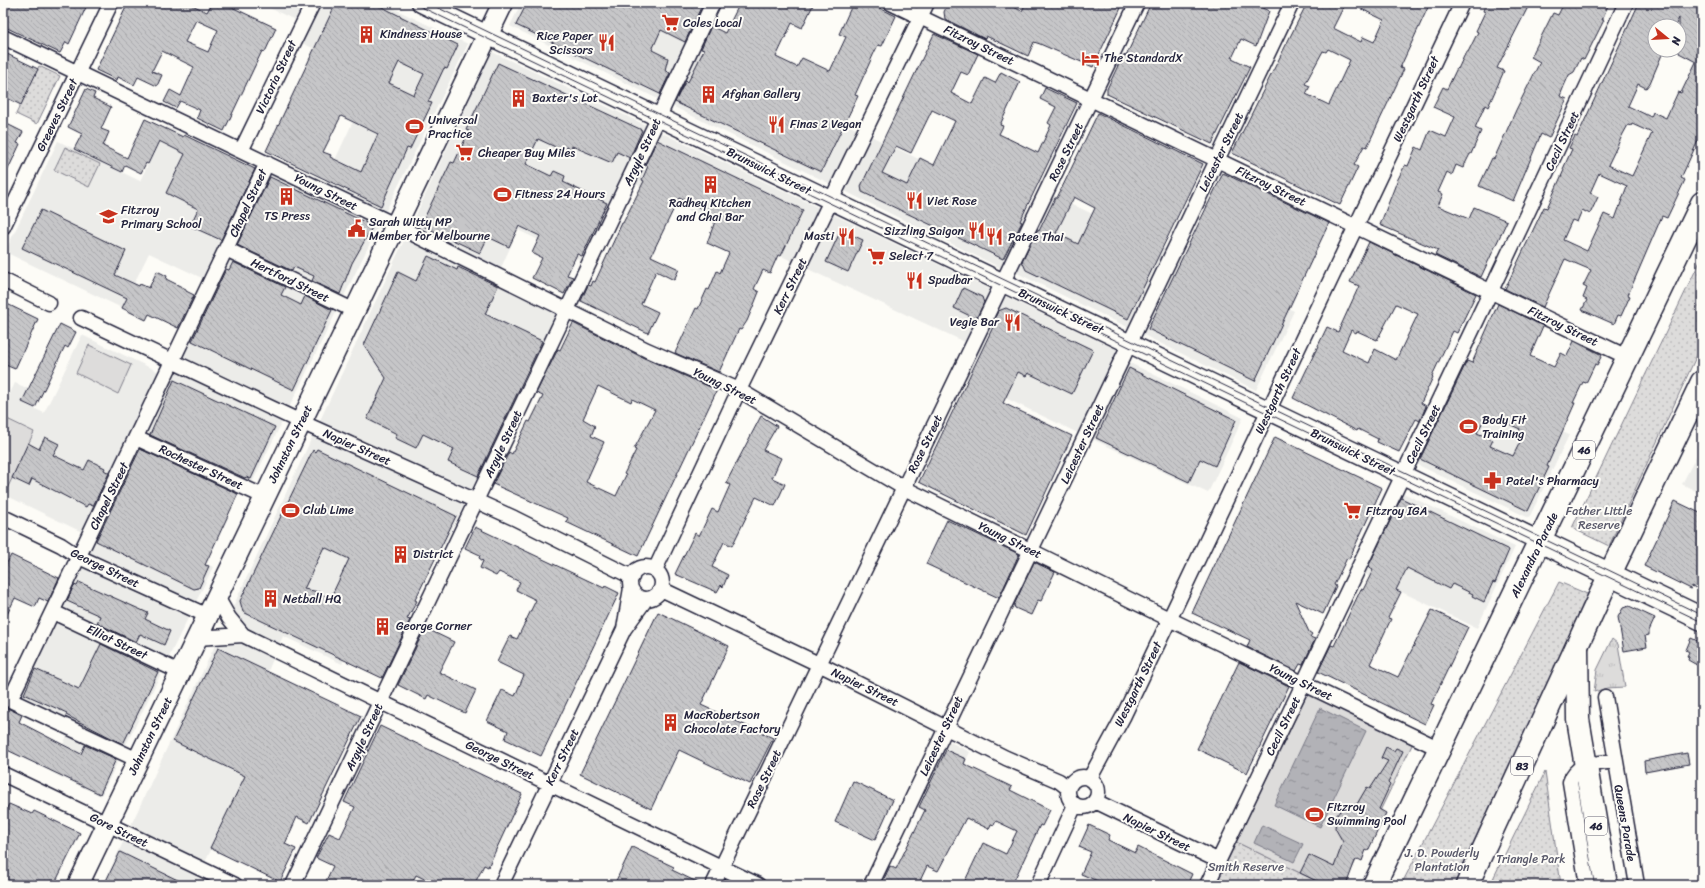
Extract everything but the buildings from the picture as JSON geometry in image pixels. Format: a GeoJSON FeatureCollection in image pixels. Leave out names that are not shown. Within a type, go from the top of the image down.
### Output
{"type":"FeatureCollection","features":[{"type":"Feature","properties":{"kind":"main road","name":"Johnston Street"},"geometry":{"type":"LineString","coordinates":[[78,885],[503,3]]}},
{"type":"Feature","properties":{"kind":"main road","name":"Alexandra Parade"},"geometry":{"type":"LineString","coordinates":[[1374,885],[1629,358],[1702,203]]}},
{"type":"Feature","properties":{"kind":"main road","name":"46"},"geometry":{"type":"LineString","coordinates":[[1606,885],[1578,718],[1577,647],[1610,574],[1700,393]]}},
{"type":"Feature","properties":{"kind":"main road","name":"Brunswick Street"},"geometry":{"type":"LineString","coordinates":[[1540,541],[1702,619]]}},
{"type":"Feature","properties":{"kind":"main road","name":"83"},"geometry":{"type":"LineString","coordinates":[[1467,885],[1577,647]]}},
{"type":"Feature","properties":{"kind":"street","name":"Greeves Street"},"geometry":{"type":"LineString","coordinates":[[3,227],[111,3]]}},
{"type":"Feature","properties":{"kind":"street","name":"Victoria Street"},"geometry":{"type":"LineString","coordinates":[[241,151],[312,3]]}},
{"type":"Feature","properties":{"kind":"street","name":"Brunswick Street"},"geometry":{"type":"LineString","coordinates":[[421,3],[1540,541]]}},
{"type":"Feature","properties":{"kind":"street","name":"Fitzroy Street"},"geometry":{"type":"LineString","coordinates":[[891,3],[1629,358]]}},
{"type":"Feature","properties":{"kind":"street","name":"Kerr Street"},"geometry":{"type":"LineString","coordinates":[[655,570],[739,390],[927,3]]}},
{"type":"Feature","properties":{"kind":"street","name":"Rose Street"},"geometry":{"type":"LineString","coordinates":[[713,885],[1137,3]]}},
{"type":"Feature","properties":{"kind":"street","name":"Leicester Street"},"geometry":{"type":"LineString","coordinates":[[871,885],[1292,3]]}},
{"type":"Feature","properties":{"kind":"street","name":"Westgarth Street"},"geometry":{"type":"LineString","coordinates":[[1090,778],[1123,717],[1462,3]]}},
{"type":"Feature","properties":{"kind":"street","name":"Cecil Street"},"geometry":{"type":"LineString","coordinates":[[1207,885],[1491,292],[1626,3]]}},
{"type":"Feature","properties":{"kind":"street","name":"Argyle Street"},"geometry":{"type":"LineString","coordinates":[[293,885],[713,4]]}},
{"type":"Feature","properties":{"kind":"street","name":"Young Street"},"geometry":{"type":"LineString","coordinates":[[3,37],[395,225],[647,350],[739,390],[904,488],[1169,619],[1440,749]]}},
{"type":"Feature","properties":{"kind":"street","name":"Chapel Street"},"geometry":{"type":"LineString","coordinates":[[138,760],[10,700],[267,163]]}},
{"type":"Feature","properties":{"kind":"street","name":"Hertford Street"},"geometry":{"type":"LineString","coordinates":[[226,249],[354,311]]}},
{"type":"Feature","properties":{"kind":"street"},"geometry":{"type":"LineString","coordinates":[[3,280],[49,303]]}},
{"type":"Feature","properties":{"kind":"street","name":"Napier Street"},"geometry":{"type":"LineString","coordinates":[[82,318],[301,422],[476,501],[632,582]]}},
{"type":"Feature","properties":{"kind":"street","name":"Rochester Street"},"geometry":{"type":"LineString","coordinates":[[136,438],[265,497]]}},
{"type":"Feature","properties":{"kind":"street","name":"George Street"},"geometry":{"type":"LineString","coordinates":[[3,517],[60,545],[79,557],[208,616]]}},
{"type":"Feature","properties":{"kind":"street"},"geometry":{"type":"LineString","coordinates":[[645,568],[655,570],[662,581],[661,589],[655,597],[646,599],[637,596],[632,582],[635,572],[645,568]]}},
{"type":"Feature","properties":{"kind":"street","name":"Kerr Street"},"geometry":{"type":"LineString","coordinates":[[624,629],[632,582]]}},
{"type":"Feature","properties":{"kind":"street","name":"Napier Street"},"geometry":{"type":"LineString","coordinates":[[661,589],[818,664],[1006,758],[1059,781],[1068,788]]}},
{"type":"Feature","properties":{"kind":"street","name":"George Street"},"geometry":{"type":"LineString","coordinates":[[217,597],[229,618],[243,635],[549,784],[722,866],[758,885]]}},
{"type":"Feature","properties":{"kind":"street","name":"Kerr Street"},"geometry":{"type":"LineString","coordinates":[[501,885],[624,629],[646,599]]}},
{"type":"Feature","properties":{"kind":"street","name":"Elliot Street"},"geometry":{"type":"LineString","coordinates":[[53,612],[180,672]]}},
{"type":"Feature","properties":{"kind":"street","name":"George Street"},"geometry":{"type":"LineString","coordinates":[[197,638],[243,635]]}},
{"type":"Feature","properties":{"kind":"street","name":"Queens Parade"},"geometry":{"type":"LineString","coordinates":[[1605,697],[1614,761],[1637,885]]}},
{"type":"Feature","properties":{"kind":"street"},"geometry":{"type":"LineString","coordinates":[[1587,885],[1570,787],[1573,773],[1576,769],[1586,766],[1614,761]]}},
{"type":"Feature","properties":{"kind":"street","name":"Gore Street"},"geometry":{"type":"LineString","coordinates":[[3,774],[235,885]]}},
{"type":"Feature","properties":{"kind":"street"},"geometry":{"type":"LineString","coordinates":[[1078,777],[1090,778],[1098,788],[1099,792],[1095,801],[1088,807],[1075,805],[1069,798],[1068,788],[1070,783],[1078,777]]}},
{"type":"Feature","properties":{"kind":"street","name":"Napier Street"},"geometry":{"type":"LineString","coordinates":[[1095,801],[1219,861]]}},
{"type":"Feature","properties":{"kind":"street"},"geometry":{"type":"LineString","coordinates":[[1038,885],[1075,805]]}},
{"type":"Feature","properties":{"kind":"shaded area"},"geometry":{"type":"Polygon","coordinates":[[[259,3],[382,3],[468,44],[252,483],[145,435],[270,173],[318,196],[374,77],[302,43],[310,27],[259,3]]]}},
{"type":"Feature","properties":{"kind":"shaded area"},"geometry":{"type":"Polygon","coordinates":[[[521,3],[705,3],[685,47],[1029,212],[1003,269],[510,26],[521,3]]]}},
{"type":"Feature","properties":{"kind":"shaded area"},"geometry":{"type":"Polygon","coordinates":[[[492,52],[1122,352],[1082,435],[964,378],[978,348],[812,271],[625,179],[582,261],[518,230],[500,270],[564,301],[444,545],[385,515],[383,580],[342,664],[283,636],[243,729],[265,739],[194,885],[103,885],[492,52]]]}},
{"type":"Feature","properties":{"kind":"shaded area","name":"Fitzroy Primary School"},"geometry":{"type":"Polygon","coordinates":[[[166,127],[184,135],[177,150],[185,154],[166,193],[198,209],[190,226],[223,241],[204,279],[149,253],[122,308],[5,252],[58,141],[140,181],[166,127]]]}},
{"type":"Feature","properties":{"kind":"shaded area"},"geometry":{"type":"Polygon","coordinates":[[[1053,195],[1294,311],[1256,390],[1015,272],[1053,195]]]}},
{"type":"Feature","properties":{"kind":"shaded area"},"geometry":{"type":"Polygon","coordinates":[[[82,335],[161,373],[84,533],[3,494],[3,408],[15,383],[29,389],[23,403],[44,413],[82,335]]]}},
{"type":"Feature","properties":{"kind":"shaded area"},"geometry":{"type":"Polygon","coordinates":[[[1128,362],[1243,418],[1208,493],[1092,439],[1128,362]]]}},
{"type":"Feature","properties":{"kind":"shaded area"},"geometry":{"type":"Polygon","coordinates":[[[1454,380],[1569,435],[1529,518],[1414,463],[1454,380]]]}},
{"type":"Feature","properties":{"kind":"shaded area"},"geometry":{"type":"Polygon","coordinates":[[[139,444],[193,470],[158,542],[213,567],[101,796],[50,772],[73,723],[17,696],[139,444]]]}},
{"type":"Feature","properties":{"kind":"shaded area"},"geometry":{"type":"Polygon","coordinates":[[[1702,445],[1702,494],[1682,484],[1702,445]]]}},
{"type":"Feature","properties":{"kind":"shaded area"},"geometry":{"type":"Polygon","coordinates":[[[1401,492],[1515,547],[1477,628],[1362,573],[1401,492]]]}},
{"type":"Feature","properties":{"kind":"shaded area"},"geometry":{"type":"Polygon","coordinates":[[[944,739],[970,752],[939,816],[913,804],[944,739]]]}},
{"type":"Feature","properties":{"kind":"green space"},"geometry":{"type":"Polygon","coordinates":[[[39,66],[60,76],[37,124],[16,114],[39,66]]]}},
{"type":"Feature","properties":{"kind":"green space"},"geometry":{"type":"Polygon","coordinates":[[[65,147],[100,164],[89,187],[54,170],[65,147]]]}},
{"type":"Feature","properties":{"kind":"green space","name":"Father Little Reserve"},"geometry":{"type":"Polygon","coordinates":[[[1702,257],[1702,344],[1609,546],[1572,528],[1702,257]]]}},
{"type":"Feature","properties":{"kind":"green space"},"geometry":{"type":"Polygon","coordinates":[[[89,345],[131,365],[118,394],[76,373],[89,345]]]}},
{"type":"Feature","properties":{"kind":"green space"},"geometry":{"type":"Polygon","coordinates":[[[3,417],[34,432],[6,491],[3,489],[3,417]]]}},
{"type":"Feature","properties":{"kind":"green space","name":"J. D. Powderly Plantation"},"geometry":{"type":"Polygon","coordinates":[[[1559,582],[1592,596],[1458,885],[1401,885],[1559,582]]]}},
{"type":"Feature","properties":{"kind":"green space"},"geometry":{"type":"Polygon","coordinates":[[[1612,639],[1618,644],[1625,687],[1607,688],[1594,692],[1597,670],[1612,639]]]}},
{"type":"Feature","properties":{"kind":"green space","name":"Fitzroy Swimming Pool"},"geometry":{"type":"Polygon","coordinates":[[[1308,692],[1413,743],[1344,885],[1325,885],[1236,842],[1308,692]]]}},
{"type":"Feature","properties":{"kind":"green space","name":"Triangle Park"},"geometry":{"type":"Polygon","coordinates":[[[1545,772],[1561,885],[1490,885],[1545,772]]]}},
{"type":"Feature","properties":{"kind":"green space","name":"Smith Reserve"},"geometry":{"type":"Polygon","coordinates":[[[1236,842],[1325,885],[1216,885],[1236,842]]]}},
{"type":"Feature","properties":{"kind":"water"},"geometry":{"type":"Polygon","coordinates":[[[1320,708],[1366,731],[1320,827],[1274,805],[1320,708]]]}},
{"type":"Feature","properties":{"kind":"water"},"geometry":{"type":"Polygon","coordinates":[[[1262,825],[1303,844],[1294,862],[1254,843],[1262,825]]]}},
{"type":"Feature","properties":{"kind":"tram line"},"geometry":{"type":"LineString","coordinates":[[413,3],[1702,622]]}},
{"type":"Feature","properties":{"kind":"tram line"},"geometry":{"type":"LineString","coordinates":[[428,3],[1702,615]]}},
{"type":"Feature","properties":{"kind":"place","name":"Coles Local"},"geometry":{"type":"Point","coordinates":[670,23]}},
{"type":"Feature","properties":{"kind":"place","name":"Kindness House"},"geometry":{"type":"Point","coordinates":[367,34]}},
{"type":"Feature","properties":{"kind":"place","name":"Rice Paper Scissors"},"geometry":{"type":"Point","coordinates":[606,43]}},
{"type":"Feature","properties":{"kind":"place","name":"The StandardX"},"geometry":{"type":"Point","coordinates":[1091,58]}},
{"type":"Feature","properties":{"kind":"place","name":"Afghan Gallery"},"geometry":{"type":"Point","coordinates":[709,94]}},
{"type":"Feature","properties":{"kind":"place","name":"Baxter's Lot"},"geometry":{"type":"Point","coordinates":[519,98]}},
{"type":"Feature","properties":{"kind":"place","name":"Finas 2 Vegan"},"geometry":{"type":"Point","coordinates":[777,124]}},
{"type":"Feature","properties":{"kind":"place","name":"Universal Practice"},"geometry":{"type":"Point","coordinates":[415,127]}},
{"type":"Feature","properties":{"kind":"place","name":"Cheaper Buy Miles"},"geometry":{"type":"Point","coordinates":[465,153]}},
{"type":"Feature","properties":{"kind":"place","name":"Radhey Kitchen and Chai Bar"},"geometry":{"type":"Point","coordinates":[710,184]}},
{"type":"Feature","properties":{"kind":"place","name":"Fitness 24 Hours"},"geometry":{"type":"Point","coordinates":[502,194]}},
{"type":"Feature","properties":{"kind":"place","name":"TS Press"},"geometry":{"type":"Point","coordinates":[287,197]}},
{"type":"Feature","properties":{"kind":"place","name":"Viet Rose"},"geometry":{"type":"Point","coordinates":[914,201]}},
{"type":"Feature","properties":{"kind":"place","name":"Fitzroy Primary School"},"geometry":{"type":"Point","coordinates":[108,217]}},
{"type":"Feature","properties":{"kind":"place","name":"Sarah Witty MP Member for Melbourne"},"geometry":{"type":"Point","coordinates":[356,229]}},
{"type":"Feature","properties":{"kind":"place","name":"Sizzling Saigon"},"geometry":{"type":"Point","coordinates":[977,231]}},
{"type":"Feature","properties":{"kind":"place","name":"Masti"},"geometry":{"type":"Point","coordinates":[847,236]}},
{"type":"Feature","properties":{"kind":"place","name":"Patee Thai"},"geometry":{"type":"Point","coordinates":[995,237]}},
{"type":"Feature","properties":{"kind":"place","name":"Select 7"},"geometry":{"type":"Point","coordinates":[876,256]}},
{"type":"Feature","properties":{"kind":"place","name":"Spudbar"},"geometry":{"type":"Point","coordinates":[915,280]}},
{"type":"Feature","properties":{"kind":"place","name":"Vegie Bar"},"geometry":{"type":"Point","coordinates":[1012,322]}},
{"type":"Feature","properties":{"kind":"place","name":"Body Fit Training"},"geometry":{"type":"Point","coordinates":[1469,427]}},
{"type":"Feature","properties":{"kind":"place","name":"Patel's Pharmacy"},"geometry":{"type":"Point","coordinates":[1493,481]}},
{"type":"Feature","properties":{"kind":"place","name":"Club Lime"},"geometry":{"type":"Point","coordinates":[290,510]}},
{"type":"Feature","properties":{"kind":"place","name":"Fitzroy IGA"},"geometry":{"type":"Point","coordinates":[1353,511]}},
{"type":"Feature","properties":{"kind":"place","name":"District"},"geometry":{"type":"Point","coordinates":[400,554]}},
{"type":"Feature","properties":{"kind":"place","name":"Netball HQ"},"geometry":{"type":"Point","coordinates":[270,599]}},
{"type":"Feature","properties":{"kind":"place","name":"George Corner"},"geometry":{"type":"Point","coordinates":[383,626]}},
{"type":"Feature","properties":{"kind":"place","name":"MacRobertson Chocolate Factory"},"geometry":{"type":"Point","coordinates":[671,722]}},
{"type":"Feature","properties":{"kind":"place","name":"Fitzroy Swimming Pool"},"geometry":{"type":"Point","coordinates":[1314,814]}}]}
